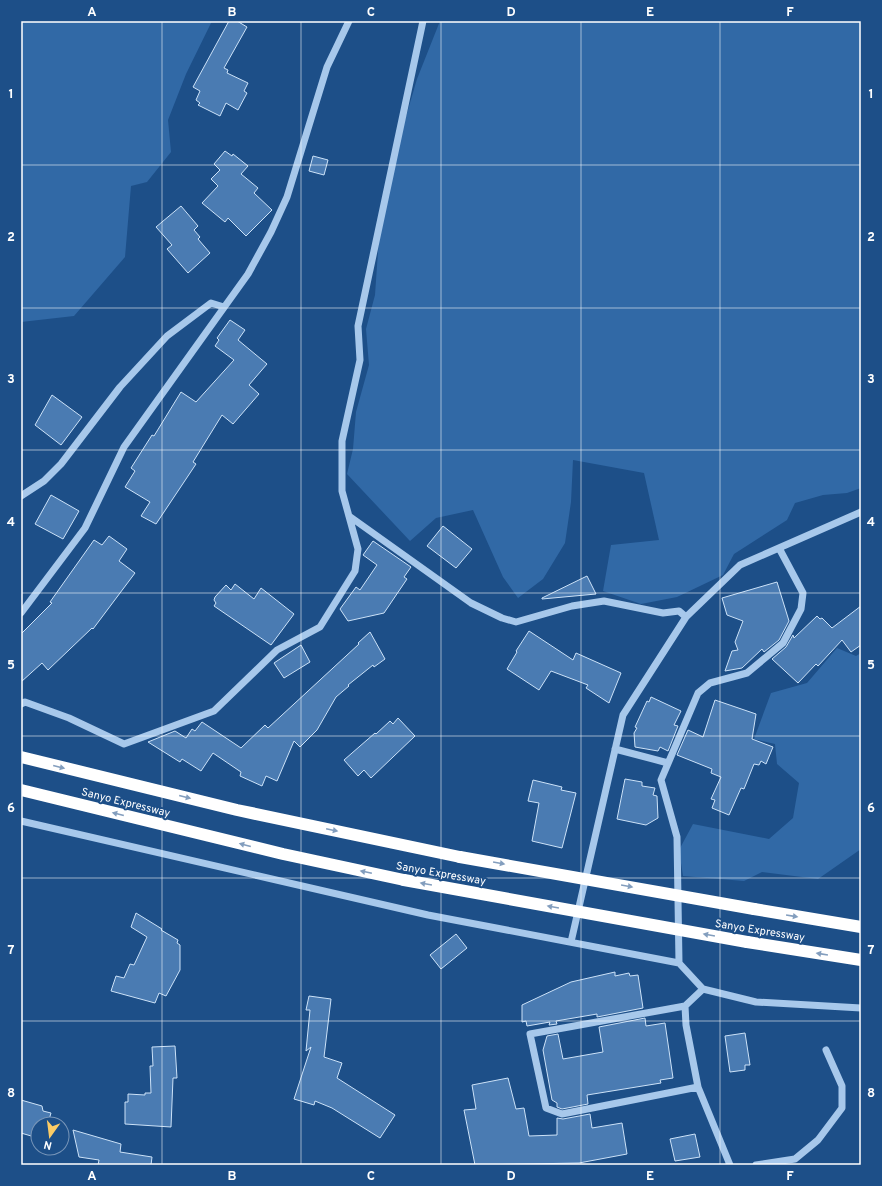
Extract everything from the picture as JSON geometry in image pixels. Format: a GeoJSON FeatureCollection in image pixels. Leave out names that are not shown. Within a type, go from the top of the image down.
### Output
{"type":"FeatureCollection","features":[{"type":"Feature","properties":{"kind":"highway","name":"Sanyo Expressway"},"geometry":{"type":"LineString","coordinates":[[21,758],[294,822],[460,857],[861,927]]}},
{"type":"Feature","properties":{"kind":"highway","name":"Sanyo Expressway"},"geometry":{"type":"LineString","coordinates":[[21,790],[282,854],[404,880],[747,942],[861,960]]}},
{"type":"Feature","properties":{"kind":"street"},"geometry":{"type":"LineString","coordinates":[[21,613],[85,528],[124,447],[248,274],[271,232],[287,197],[327,67],[349,21]]}},
{"type":"Feature","properties":{"kind":"street"},"geometry":{"type":"LineString","coordinates":[[21,704],[25,702],[70,718],[124,744],[214,711],[277,650],[320,626],[355,571],[358,549],[342,491],[342,440],[360,360],[358,326],[423,21]]}},
{"type":"Feature","properties":{"kind":"street"},"geometry":{"type":"LineString","coordinates":[[21,496],[44,481],[62,464],[120,386],[167,336],[211,303],[224,307]]}},
{"type":"Feature","properties":{"kind":"street"},"geometry":{"type":"LineString","coordinates":[[571,942],[623,715],[686,617],[740,565],[861,512]]}},
{"type":"Feature","properties":{"kind":"street"},"geometry":{"type":"LineString","coordinates":[[349,516],[471,604],[502,618],[516,622],[572,606],[604,600],[663,613],[679,611],[686,617]]}},
{"type":"Feature","properties":{"kind":"street"},"geometry":{"type":"LineString","coordinates":[[679,963],[677,837],[661,780],[698,693],[710,683],[747,673],[783,643],[801,609],[803,593],[779,548]]}},
{"type":"Feature","properties":{"kind":"street"},"geometry":{"type":"LineString","coordinates":[[615,749],[668,763]]}},
{"type":"Feature","properties":{"kind":"street"},"geometry":{"type":"LineString","coordinates":[[21,821],[428,915],[679,963],[703,989],[756,1002],[861,1008]]}},
{"type":"Feature","properties":{"kind":"street"},"geometry":{"type":"LineString","coordinates":[[698,1087],[562,1114],[546,1108],[530,1034],[685,1006],[703,989]]}},
{"type":"Feature","properties":{"kind":"street"},"geometry":{"type":"LineString","coordinates":[[685,1006],[686,1025],[698,1087],[730,1165]]}},
{"type":"Feature","properties":{"kind":"street"},"geometry":{"type":"LineString","coordinates":[[756,1165],[795,1159],[818,1140],[842,1108],[842,1086],[826,1050]]}},
{"type":"Feature","properties":{"kind":"shaded area"},"geometry":{"type":"Polygon","coordinates":[[[21,21],[212,21],[186,74],[168,120],[171,152],[147,182],[131,186],[125,257],[74,316],[21,322],[21,21]]]}},
{"type":"Feature","properties":{"kind":"shaded area"},"geometry":{"type":"Polygon","coordinates":[[[440,21],[861,21],[861,488],[847,493],[823,495],[795,503],[787,520],[734,554],[723,575],[677,597],[641,604],[603,591],[611,545],[659,540],[644,473],[573,460],[571,502],[565,543],[543,579],[518,598],[503,577],[473,510],[436,518],[410,541],[347,474],[353,449],[356,412],[369,365],[366,329],[375,295],[380,223],[400,137],[417,79],[440,21]]]}},
{"type":"Feature","properties":{"kind":"shaded area"},"geometry":{"type":"Polygon","coordinates":[[[837,648],[856,656],[861,653],[861,849],[818,879],[762,872],[744,881],[683,876],[679,850],[693,824],[769,839],[793,818],[799,783],[777,764],[775,744],[754,739],[771,693],[807,683],[837,648]]]}},
{"type":"Feature","properties":{"kind":"building"},"geometry":{"type":"Polygon","coordinates":[[[229,21],[237,21],[247,27],[224,68],[228,70],[227,73],[248,83],[244,91],[247,93],[238,110],[226,103],[220,116],[198,105],[200,103],[196,100],[200,91],[193,87],[229,21]]]}},
{"type":"Feature","properties":{"kind":"building"},"geometry":{"type":"Polygon","coordinates":[[[225,151],[232,156],[233,154],[248,166],[241,174],[258,188],[254,193],[272,210],[246,236],[228,218],[225,222],[202,203],[218,186],[211,179],[220,170],[214,164],[225,151]]]}},
{"type":"Feature","properties":{"kind":"building"},"geometry":{"type":"Polygon","coordinates":[[[313,156],[328,160],[324,175],[309,171],[313,156]]]}},
{"type":"Feature","properties":{"kind":"building"},"geometry":{"type":"Polygon","coordinates":[[[181,206],[198,226],[194,230],[200,237],[198,239],[210,253],[188,273],[167,249],[172,245],[156,227],[181,206]]]}},
{"type":"Feature","properties":{"kind":"building"},"geometry":{"type":"Polygon","coordinates":[[[230,320],[245,330],[238,340],[267,364],[249,385],[259,394],[233,424],[222,415],[193,462],[196,464],[156,524],[141,516],[150,502],[125,487],[135,471],[131,468],[152,435],[154,436],[181,392],[196,402],[234,360],[215,346],[219,340],[217,338],[230,320]]]}},
{"type":"Feature","properties":{"kind":"building"},"geometry":{"type":"Polygon","coordinates":[[[52,395],[82,417],[61,445],[35,425],[52,395]]]}},
{"type":"Feature","properties":{"kind":"building"},"geometry":{"type":"Polygon","coordinates":[[[51,495],[79,511],[63,539],[35,524],[51,495]]]}},
{"type":"Feature","properties":{"kind":"building"},"geometry":{"type":"Polygon","coordinates":[[[443,526],[472,549],[456,568],[427,546],[443,526]]]}},
{"type":"Feature","properties":{"kind":"building"},"geometry":{"type":"Polygon","coordinates":[[[109,536],[127,549],[119,561],[135,573],[93,629],[92,628],[48,670],[42,663],[21,682],[21,634],[52,603],[50,602],[94,540],[102,545],[109,536]]]}},
{"type":"Feature","properties":{"kind":"building"},"geometry":{"type":"Polygon","coordinates":[[[373,541],[411,567],[404,577],[407,579],[384,613],[348,621],[340,609],[356,587],[360,590],[377,565],[363,555],[373,541]]]}},
{"type":"Feature","properties":{"kind":"building"},"geometry":{"type":"Polygon","coordinates":[[[587,576],[596,594],[542,599],[542,598],[587,576]]]}},
{"type":"Feature","properties":{"kind":"building"},"geometry":{"type":"Polygon","coordinates":[[[777,582],[789,621],[779,640],[764,652],[762,649],[742,668],[725,671],[732,651],[738,650],[735,642],[743,621],[727,615],[722,598],[777,582]]]}},
{"type":"Feature","properties":{"kind":"building"},"geometry":{"type":"Polygon","coordinates":[[[235,584],[254,599],[261,588],[294,614],[271,645],[214,606],[216,603],[214,600],[215,597],[226,585],[231,590],[235,584]]]}},
{"type":"Feature","properties":{"kind":"building"},"geometry":{"type":"Polygon","coordinates":[[[861,606],[861,645],[851,652],[842,640],[818,666],[816,664],[798,683],[772,659],[786,647],[793,635],[794,638],[817,616],[820,619],[822,618],[832,628],[861,606]]]}},
{"type":"Feature","properties":{"kind":"building"},"geometry":{"type":"Polygon","coordinates":[[[529,631],[573,660],[576,653],[621,673],[609,703],[586,688],[588,685],[551,671],[539,690],[507,669],[517,652],[516,651],[529,631]]]}},
{"type":"Feature","properties":{"kind":"building"},"geometry":{"type":"Polygon","coordinates":[[[370,632],[385,659],[374,667],[373,665],[348,685],[349,686],[336,697],[317,730],[300,747],[294,741],[277,781],[266,776],[262,786],[240,776],[241,772],[213,753],[201,771],[182,759],[180,762],[148,742],[175,731],[186,738],[192,729],[195,731],[202,722],[241,748],[265,725],[268,728],[370,632]]]}},
{"type":"Feature","properties":{"kind":"building"},"geometry":{"type":"Polygon","coordinates":[[[301,645],[310,662],[284,678],[274,663],[301,645]]]}},
{"type":"Feature","properties":{"kind":"building"},"geometry":{"type":"Polygon","coordinates":[[[651,697],[681,711],[674,725],[678,726],[668,751],[660,747],[658,751],[635,747],[634,733],[637,728],[635,727],[647,701],[649,702],[651,697]]]}},
{"type":"Feature","properties":{"kind":"building"},"geometry":{"type":"Polygon","coordinates":[[[715,700],[756,714],[752,739],[773,747],[766,764],[761,761],[759,765],[754,764],[744,789],[741,788],[729,815],[712,808],[715,800],[711,799],[721,777],[711,773],[712,769],[677,755],[688,730],[703,737],[715,700]]]}},
{"type":"Feature","properties":{"kind":"building"},"geometry":{"type":"Polygon","coordinates":[[[398,718],[415,736],[371,778],[364,770],[358,776],[344,760],[390,721],[393,724],[398,718]]]}},
{"type":"Feature","properties":{"kind":"building"},"geometry":{"type":"Polygon","coordinates":[[[625,779],[642,782],[642,786],[655,788],[653,795],[657,796],[658,818],[646,825],[617,819],[625,779]]]}},
{"type":"Feature","properties":{"kind":"building"},"geometry":{"type":"Polygon","coordinates":[[[533,780],[562,787],[561,790],[576,793],[562,848],[532,841],[539,803],[528,801],[533,780]]]}},
{"type":"Feature","properties":{"kind":"building"},"geometry":{"type":"Polygon","coordinates":[[[136,913],[178,940],[177,943],[180,945],[180,970],[166,996],[159,993],[155,1003],[111,991],[116,976],[124,978],[130,964],[134,965],[147,937],[131,927],[136,913]]]}},
{"type":"Feature","properties":{"kind":"building"},"geometry":{"type":"Polygon","coordinates":[[[456,934],[467,948],[441,969],[430,955],[456,934]]]}},
{"type":"Feature","properties":{"kind":"building"},"geometry":{"type":"Polygon","coordinates":[[[615,972],[615,976],[629,973],[630,976],[638,975],[643,1008],[597,1017],[597,1014],[556,1021],[557,1024],[549,1025],[550,1022],[527,1026],[526,1021],[522,1022],[522,1005],[571,982],[615,972]]]}},
{"type":"Feature","properties":{"kind":"building"},"geometry":{"type":"Polygon","coordinates":[[[309,996],[331,999],[324,1057],[342,1063],[337,1078],[395,1115],[380,1138],[332,1108],[315,1101],[314,1105],[294,1099],[311,1047],[306,1051],[310,1010],[306,1010],[309,996]]]}},
{"type":"Feature","properties":{"kind":"building"},"geometry":{"type":"Polygon","coordinates":[[[645,1018],[646,1026],[665,1023],[673,1078],[660,1080],[661,1083],[587,1095],[588,1104],[562,1109],[557,1107],[557,1103],[552,1100],[543,1050],[547,1036],[558,1034],[563,1059],[603,1052],[599,1027],[645,1018]]]}},
{"type":"Feature","properties":{"kind":"building"},"geometry":{"type":"Polygon","coordinates":[[[745,1033],[750,1065],[745,1065],[745,1070],[730,1072],[725,1036],[745,1033]]]}},
{"type":"Feature","properties":{"kind":"building"},"geometry":{"type":"Polygon","coordinates":[[[175,1046],[177,1078],[173,1078],[171,1127],[125,1124],[125,1102],[128,1102],[128,1094],[145,1095],[145,1093],[151,1093],[150,1066],[153,1066],[152,1047],[175,1046]]]}},
{"type":"Feature","properties":{"kind":"building"},"geometry":{"type":"Polygon","coordinates":[[[508,1078],[516,1109],[524,1108],[529,1136],[557,1135],[557,1118],[563,1119],[590,1114],[592,1128],[622,1123],[627,1154],[579,1163],[475,1165],[464,1110],[476,1109],[472,1085],[508,1078]]]}},
{"type":"Feature","properties":{"kind":"building"},"geometry":{"type":"Polygon","coordinates":[[[21,1100],[42,1106],[43,1111],[51,1113],[50,1116],[30,1116],[30,1136],[21,1133],[21,1100]]]}},
{"type":"Feature","properties":{"kind":"building"},"geometry":{"type":"Polygon","coordinates":[[[73,1130],[121,1144],[120,1152],[152,1157],[151,1165],[98,1165],[99,1160],[79,1157],[73,1130]]]}},
{"type":"Feature","properties":{"kind":"building"},"geometry":{"type":"Polygon","coordinates":[[[695,1134],[700,1157],[675,1161],[670,1139],[695,1134]]]}}]}
